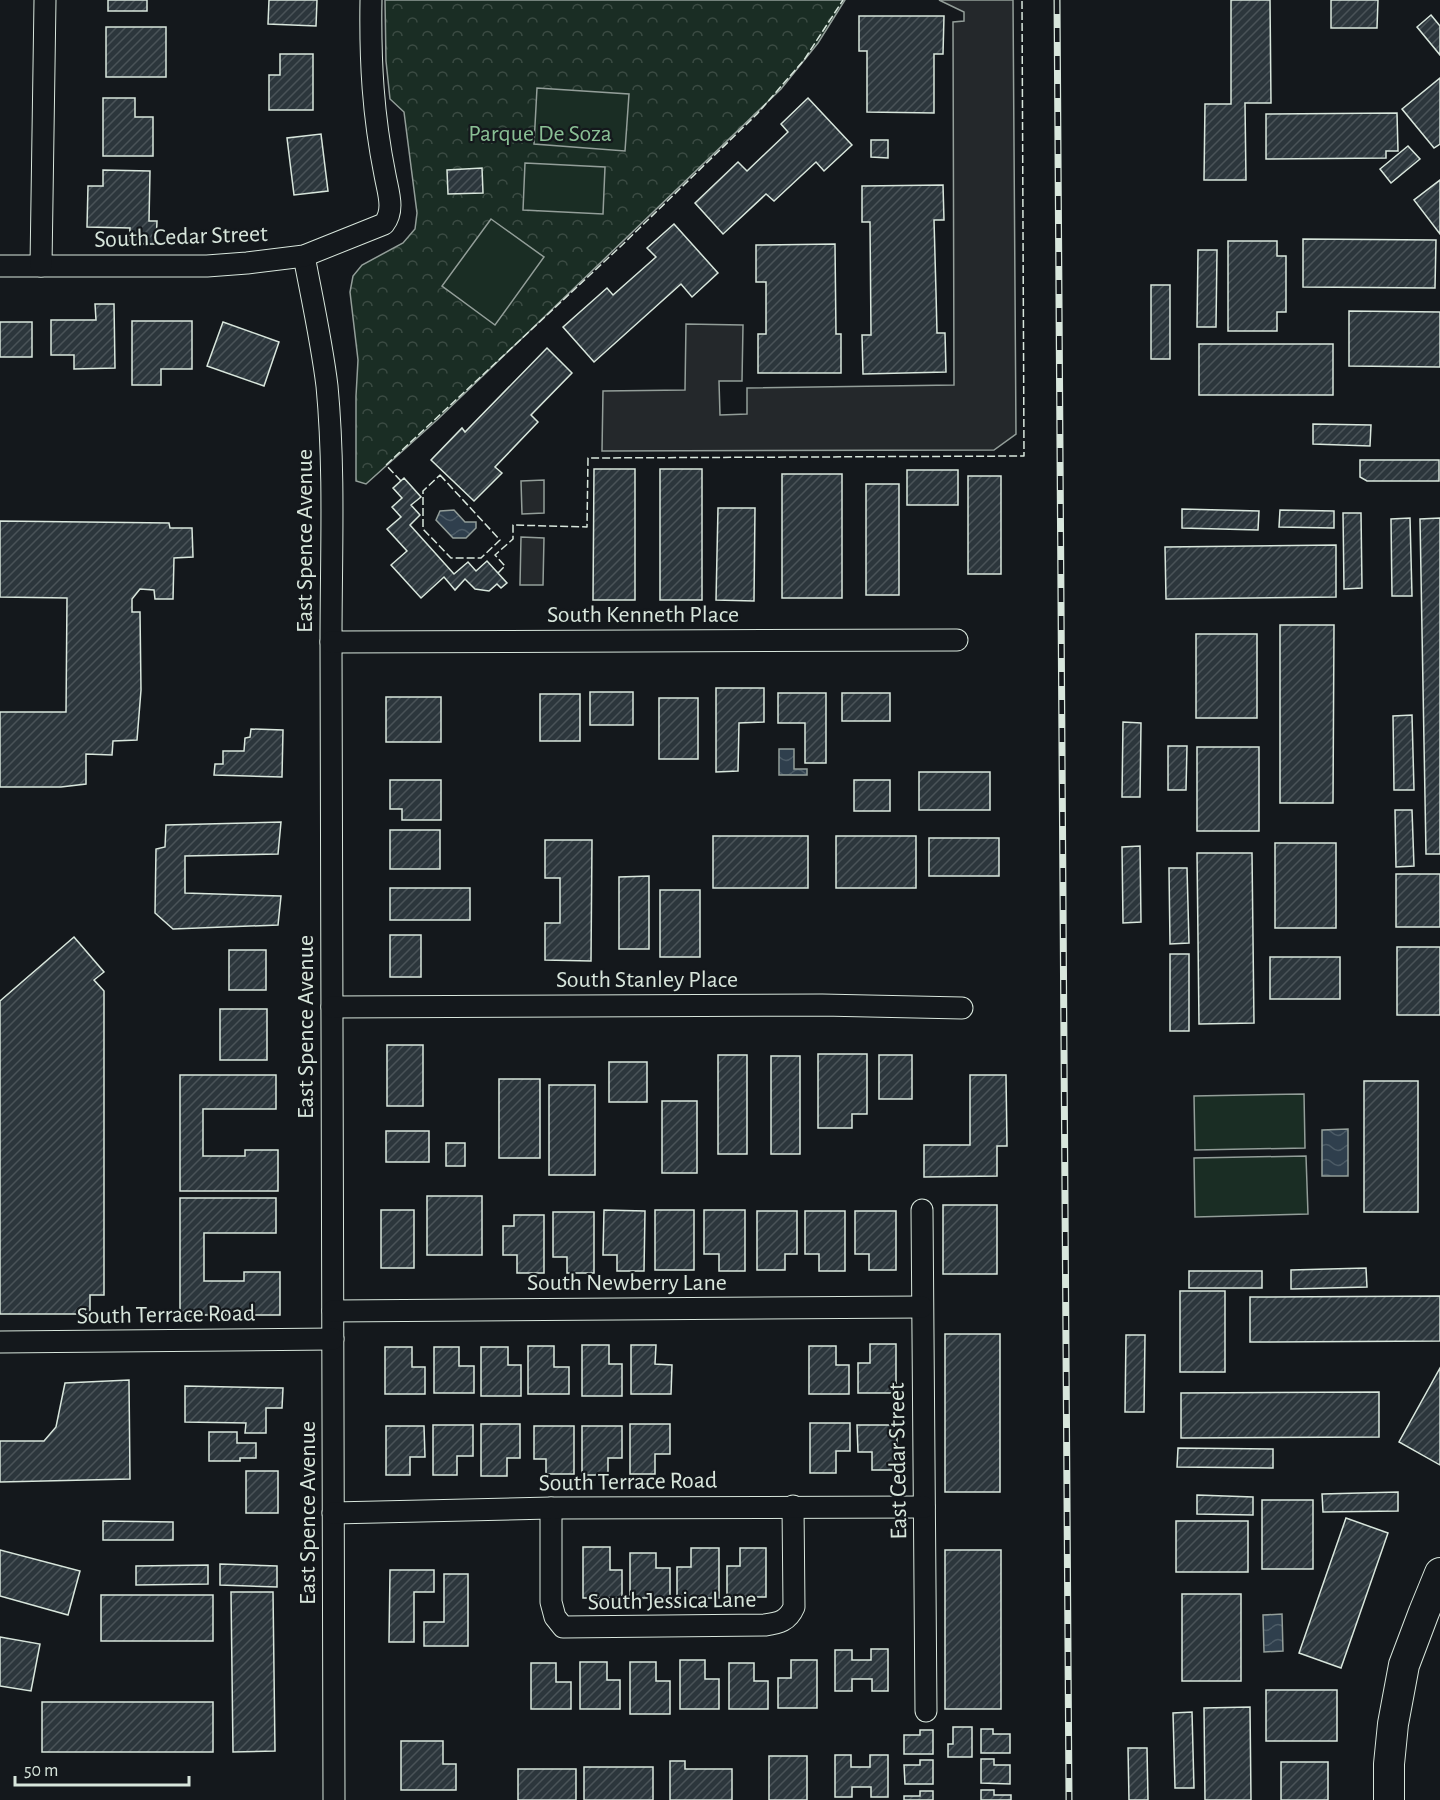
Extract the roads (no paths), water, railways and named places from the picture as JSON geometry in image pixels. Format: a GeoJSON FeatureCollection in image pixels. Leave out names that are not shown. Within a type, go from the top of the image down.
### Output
{"type":"FeatureCollection","features":[{"type":"Feature","properties":{"kind":"street"},"geometry":{"type":"LineString","coordinates":[[41,266],[45,0]]}},
{"type":"Feature","properties":{"kind":"street","name":"South Cedar Street"},"geometry":{"type":"LineString","coordinates":[[0,266],[207,266],[247,263],[304,256],[384,224],[390,217],[391,204],[372,92],[371,0]]}},
{"type":"Feature","properties":{"kind":"street","name":"East Spence Avenue"},"geometry":{"type":"LineString","coordinates":[[304,256],[326,384],[332,495],[334,1800]]}},
{"type":"Feature","properties":{"kind":"street","name":"South Kenneth Place"},"geometry":{"type":"LineString","coordinates":[[331,642],[957,640]]}},
{"type":"Feature","properties":{"kind":"street","name":"South Stanley Place"},"geometry":{"type":"LineString","coordinates":[[332,1007],[822,1005],[962,1008]]}},
{"type":"Feature","properties":{"kind":"street","name":"East Cedar Street"},"geometry":{"type":"LineString","coordinates":[[922,1210],[926,1711]]}},
{"type":"Feature","properties":{"kind":"street","name":"South Newberry Lane"},"geometry":{"type":"LineString","coordinates":[[333,1311],[922,1307]]}},
{"type":"Feature","properties":{"kind":"street","name":"South Terrace Road"},"geometry":{"type":"LineString","coordinates":[[0,1342],[333,1339]]}},
{"type":"Feature","properties":{"kind":"street","name":"South Jessica Lane"},"geometry":{"type":"LineString","coordinates":[[551,1508],[551,1602],[555,1617],[563,1628],[778,1624],[791,1614],[794,1607],[793,1506]]}},
{"type":"Feature","properties":{"kind":"street","name":"South Terrace Road"},"geometry":{"type":"LineString","coordinates":[[333,1514],[551,1508],[924,1507]]}},
{"type":"Feature","properties":{"kind":"street"},"geometry":{"type":"LineString","coordinates":[[1389,1800],[1389,1764],[1393,1724],[1404,1665],[1440,1573]]}},
{"type":"Feature","properties":{"kind":"water"},"geometry":{"type":"Polygon","coordinates":[[[454,510],[465,522],[476,522],[476,528],[466,538],[453,538],[436,520],[440,511],[454,510]]]}},
{"type":"Feature","properties":{"kind":"water"},"geometry":{"type":"Polygon","coordinates":[[[779,749],[794,749],[794,769],[807,769],[807,775],[779,775],[779,749]]]}},
{"type":"Feature","properties":{"kind":"water"},"geometry":{"type":"Polygon","coordinates":[[[1348,1129],[1348,1176],[1322,1176],[1322,1130],[1348,1129]]]}},
{"type":"Feature","properties":{"kind":"water"},"geometry":{"type":"Polygon","coordinates":[[[1282,1614],[1283,1651],[1264,1652],[1263,1615],[1282,1614]]]}},
{"type":"Feature","properties":{"kind":"railway"},"geometry":{"type":"LineString","coordinates":[[1057,0],[1069,1800]]}},
{"type":"Feature","properties":{"kind":"park label","name":"Parque De Soza"},"geometry":{"type":"Point","coordinates":[540,134]}}]}
